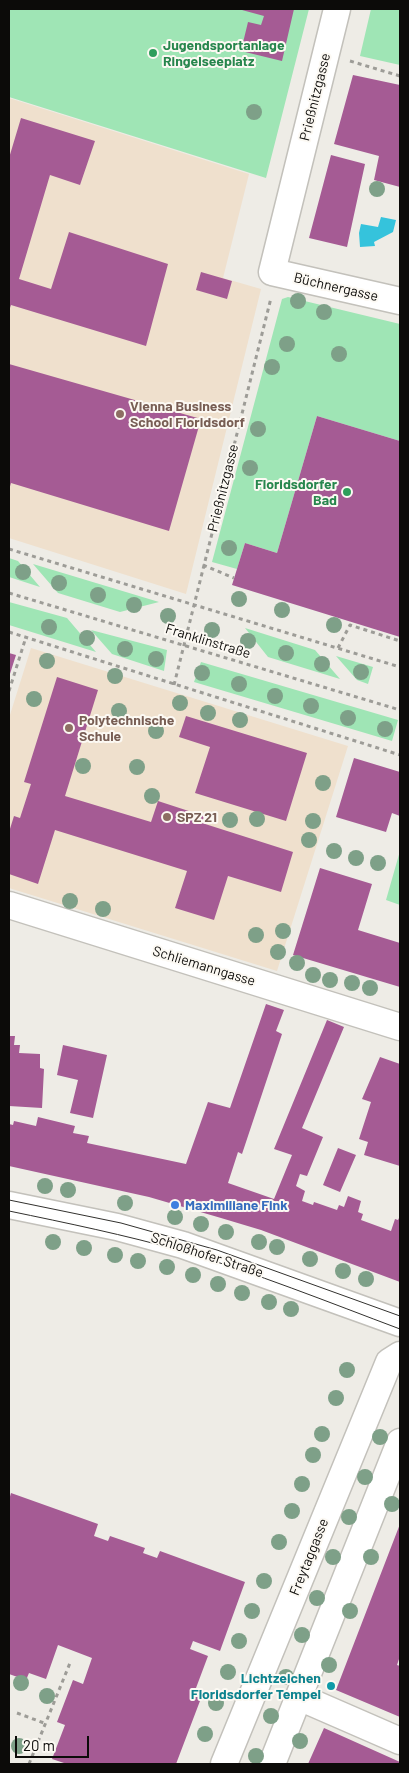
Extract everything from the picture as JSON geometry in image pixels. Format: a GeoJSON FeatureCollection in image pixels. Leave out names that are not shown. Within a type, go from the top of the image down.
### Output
{"type":"FeatureCollection","features":[{"type":"Feature","properties":{"kind":"street","name":"Prießnitzgasse"},"geometry":{"type":"LineString","coordinates":[[275,272],[337,9]]}},
{"type":"Feature","properties":{"kind":"street","name":"Büchnergasse"},"geometry":{"type":"LineString","coordinates":[[275,272],[400,301]]}},
{"type":"Feature","properties":{"kind":"street","name":"Schliemanngasse"},"geometry":{"type":"LineString","coordinates":[[9,905],[400,1027]]}},
{"type":"Feature","properties":{"kind":"street","name":"Schloßhofer Straße"},"geometry":{"type":"LineString","coordinates":[[9,1205],[116,1226],[184,1244],[400,1323]]}},
{"type":"Feature","properties":{"kind":"street","name":"Freytaggasse"},"geometry":{"type":"LineString","coordinates":[[224,1764],[389,1362],[400,1355]]}},
{"type":"Feature","properties":{"kind":"street"},"geometry":{"type":"LineString","coordinates":[[272,1764],[400,1442]]}},
{"type":"Feature","properties":{"kind":"street"},"geometry":{"type":"LineString","coordinates":[[299,1697],[400,1741]]}},
{"type":"Feature","properties":{"kind":"path"},"geometry":{"type":"LineString","coordinates":[[326,54],[400,76]]}},
{"type":"Feature","properties":{"kind":"path","name":"Prießnitzgasse"},"geometry":{"type":"LineString","coordinates":[[174,685],[275,272]]}},
{"type":"Feature","properties":{"kind":"path"},"geometry":{"type":"LineString","coordinates":[[9,549],[400,667]]}},
{"type":"Feature","properties":{"kind":"path"},"geometry":{"type":"LineString","coordinates":[[203,565],[234,578]]}},
{"type":"Feature","properties":{"kind":"path","name":"Franklinstraße"},"geometry":{"type":"LineString","coordinates":[[9,593],[400,710]]}},
{"type":"Feature","properties":{"kind":"path"},"geometry":{"type":"LineString","coordinates":[[338,648],[350,625],[400,641]]}},
{"type":"Feature","properties":{"kind":"path"},"geometry":{"type":"LineString","coordinates":[[9,632],[400,754],[400,749]]}},
{"type":"Feature","properties":{"kind":"path"},"geometry":{"type":"LineString","coordinates":[[9,691],[26,637]]}},
{"type":"Feature","properties":{"kind":"path"},"geometry":{"type":"LineString","coordinates":[[29,1764],[44,1723],[70,1663]]}},
{"type":"Feature","properties":{"kind":"path"},"geometry":{"type":"LineString","coordinates":[[17,1713],[44,1723]]}},
{"type":"Feature","properties":{"kind":"shaded area","name":"Vienna Business School Floridsdorf"},"geometry":{"type":"Polygon","coordinates":[[[9,98],[249,174],[223,278],[261,289],[186,594],[9,538],[9,98]]]}},
{"type":"Feature","properties":{"kind":"shaded area","name":"SPZ 21"},"geometry":{"type":"Polygon","coordinates":[[[31,648],[348,746],[277,971],[9,888],[9,718],[31,648]]]}},
{"type":"Feature","properties":{"kind":"green space","name":"Jugendsportanlage Ringelseeplatz"},"geometry":{"type":"Polygon","coordinates":[[[9,9],[309,9],[266,178],[9,97],[9,9]]]}},
{"type":"Feature","properties":{"kind":"green space"},"geometry":{"type":"Polygon","coordinates":[[[371,9],[400,9],[400,65],[360,56],[371,9]]]}},
{"type":"Feature","properties":{"kind":"green space"},"geometry":{"type":"Polygon","coordinates":[[[288,297],[400,324],[400,441],[317,416],[277,553],[245,543],[237,569],[212,562],[282,299],[288,297]]]}},
{"type":"Feature","properties":{"kind":"green space"},"geometry":{"type":"Polygon","coordinates":[[[9,558],[18,561],[40,587],[9,577],[9,558]]]}},
{"type":"Feature","properties":{"kind":"green space"},"geometry":{"type":"Polygon","coordinates":[[[33,564],[159,602],[120,612],[58,593],[33,564]]]}},
{"type":"Feature","properties":{"kind":"green space"},"geometry":{"type":"Polygon","coordinates":[[[9,602],[67,618],[96,652],[9,625],[9,602]]]}},
{"type":"Feature","properties":{"kind":"green space"},"geometry":{"type":"Polygon","coordinates":[[[245,628],[315,650],[340,679],[268,657],[245,628]]]}},
{"type":"Feature","properties":{"kind":"green space"},"geometry":{"type":"Polygon","coordinates":[[[91,630],[167,650],[164,671],[112,654],[91,630]]]}},
{"type":"Feature","properties":{"kind":"green space"},"geometry":{"type":"Polygon","coordinates":[[[336,656],[373,667],[368,684],[357,680],[336,656]]]}},
{"type":"Feature","properties":{"kind":"green space"},"geometry":{"type":"Polygon","coordinates":[[[201,662],[398,720],[392,741],[194,682],[201,662]]]}},
{"type":"Feature","properties":{"kind":"green space"},"geometry":{"type":"Polygon","coordinates":[[[400,851],[400,905],[386,900],[400,851]]]}},
{"type":"Feature","properties":{"kind":"water"},"geometry":{"type":"Polygon","coordinates":[[[381,217],[396,220],[393,232],[374,242],[375,246],[360,247],[359,233],[361,224],[378,227],[381,217]]]}},
{"type":"Feature","properties":{"kind":"building"},"geometry":{"type":"Polygon","coordinates":[[[243,9],[294,9],[282,61],[241,51],[248,22],[261,25],[264,16],[243,9]]]}},
{"type":"Feature","properties":{"kind":"building"},"geometry":{"type":"Polygon","coordinates":[[[353,75],[400,85],[400,187],[374,180],[379,156],[334,144],[353,75]]]}},
{"type":"Feature","properties":{"kind":"building"},"geometry":{"type":"Polygon","coordinates":[[[21,118],[95,141],[80,185],[50,175],[19,279],[51,289],[69,232],[168,264],[146,346],[11,305],[9,311],[9,158],[21,118]]]}},
{"type":"Feature","properties":{"kind":"building"},"geometry":{"type":"Polygon","coordinates":[[[331,155],[365,164],[347,247],[309,238],[331,155]]]}},
{"type":"Feature","properties":{"kind":"building"},"geometry":{"type":"Polygon","coordinates":[[[201,272],[232,281],[227,299],[196,290],[201,272]]]}},
{"type":"Feature","properties":{"kind":"building"},"geometry":{"type":"Polygon","coordinates":[[[9,364],[201,419],[169,531],[11,483],[9,490],[9,364]]]}},
{"type":"Feature","properties":{"kind":"building","name":"Floridsdorfer Bad"},"geometry":{"type":"Polygon","coordinates":[[[317,416],[400,441],[400,637],[232,585],[245,543],[277,553],[317,416]]]}},
{"type":"Feature","properties":{"kind":"building"},"geometry":{"type":"Polygon","coordinates":[[[9,653],[16,655],[9,677],[9,653]]]}},
{"type":"Feature","properties":{"kind":"building"},"geometry":{"type":"Polygon","coordinates":[[[57,677],[98,690],[65,796],[151,822],[158,801],[204,816],[202,823],[293,852],[281,892],[228,876],[214,920],[175,908],[187,871],[55,830],[38,884],[9,874],[9,832],[14,816],[20,818],[31,784],[24,782],[57,677]]]}},
{"type":"Feature","properties":{"kind":"building"},"geometry":{"type":"Polygon","coordinates":[[[186,716],[307,753],[286,821],[195,793],[210,747],[179,737],[186,716]]]}},
{"type":"Feature","properties":{"kind":"building"},"geometry":{"type":"Polygon","coordinates":[[[354,758],[400,772],[400,816],[392,813],[386,832],[336,817],[354,758]]]}},
{"type":"Feature","properties":{"kind":"building"},"geometry":{"type":"Polygon","coordinates":[[[320,868],[372,884],[358,930],[400,943],[400,987],[293,955],[320,868]]]}},
{"type":"Feature","properties":{"kind":"building"},"geometry":{"type":"Polygon","coordinates":[[[266,1004],[284,1010],[276,1031],[282,1034],[242,1154],[238,1152],[228,1183],[274,1199],[292,1155],[274,1149],[327,1020],[344,1027],[302,1128],[323,1137],[307,1176],[300,1174],[296,1186],[305,1191],[302,1201],[313,1205],[314,1202],[337,1210],[339,1205],[344,1207],[348,1196],[361,1201],[358,1212],[363,1214],[361,1220],[391,1231],[395,1219],[398,1220],[400,1216],[400,1282],[261,1230],[221,1218],[149,1197],[9,1166],[9,1124],[13,1125],[14,1121],[36,1126],[38,1117],[75,1126],[73,1133],[89,1136],[87,1143],[186,1164],[208,1102],[230,1108],[266,1004]]]}},
{"type":"Feature","properties":{"kind":"building"},"geometry":{"type":"Polygon","coordinates":[[[9,1036],[15,1036],[14,1045],[20,1045],[19,1053],[40,1054],[40,1068],[44,1069],[42,1108],[9,1106],[9,1036]]]}},
{"type":"Feature","properties":{"kind":"building"},"geometry":{"type":"Polygon","coordinates":[[[63,1045],[107,1055],[93,1118],[70,1113],[78,1080],[57,1075],[63,1045]]]}},
{"type":"Feature","properties":{"kind":"building"},"geometry":{"type":"Polygon","coordinates":[[[380,1057],[400,1064],[400,1166],[364,1155],[368,1142],[359,1139],[371,1102],[362,1099],[380,1057]]]}},
{"type":"Feature","properties":{"kind":"building"},"geometry":{"type":"Polygon","coordinates":[[[338,1148],[356,1155],[340,1192],[323,1185],[338,1148]]]}},
{"type":"Feature","properties":{"kind":"building"},"geometry":{"type":"Polygon","coordinates":[[[11,1493],[98,1524],[94,1536],[108,1541],[110,1536],[145,1548],[143,1553],[157,1558],[160,1551],[245,1582],[220,1651],[193,1641],[190,1649],[208,1656],[196,1688],[203,1693],[176,1764],[67,1764],[52,1759],[65,1725],[57,1722],[73,1680],[83,1684],[92,1658],[58,1645],[46,1679],[29,1673],[26,1680],[9,1674],[9,1500],[11,1493]]]}},
{"type":"Feature","properties":{"kind":"building"},"geometry":{"type":"Polygon","coordinates":[[[400,1524],[400,1656],[397,1665],[400,1666],[400,1717],[336,1690],[400,1524]]]}},
{"type":"Feature","properties":{"kind":"building"},"geometry":{"type":"Polygon","coordinates":[[[324,1728],[400,1762],[400,1764],[308,1764],[324,1728]]]}},
{"type":"Feature","properties":{"kind":"tram line"},"geometry":{"type":"LineString","coordinates":[[9,1200],[121,1223],[217,1250],[400,1316]]}},
{"type":"Feature","properties":{"kind":"tram line"},"geometry":{"type":"LineString","coordinates":[[9,1211],[118,1234],[182,1251],[265,1278],[400,1329]]}},
{"type":"Feature","properties":{"kind":"place","name":"Jugendsportanlage Ringelseeplatz"},"geometry":{"type":"Point","coordinates":[153,53]}},
{"type":"Feature","properties":{"kind":"place","name":"Vienna Business School Floridsdorf"},"geometry":{"type":"Point","coordinates":[120,414]}},
{"type":"Feature","properties":{"kind":"place","name":"Floridsdorfer Bad"},"geometry":{"type":"Point","coordinates":[347,492]}},
{"type":"Feature","properties":{"kind":"place","name":"Polytechnische Schule"},"geometry":{"type":"Point","coordinates":[69,728]}},
{"type":"Feature","properties":{"kind":"place","name":"SPZ 21"},"geometry":{"type":"Point","coordinates":[167,817]}},
{"type":"Feature","properties":{"kind":"place","name":"Maximiliane Fink"},"geometry":{"type":"Point","coordinates":[175,1205]}},
{"type":"Feature","properties":{"kind":"place","name":"Lichtzeichen Floridsdorfer Tempel"},"geometry":{"type":"Point","coordinates":[331,1686]}}]}
